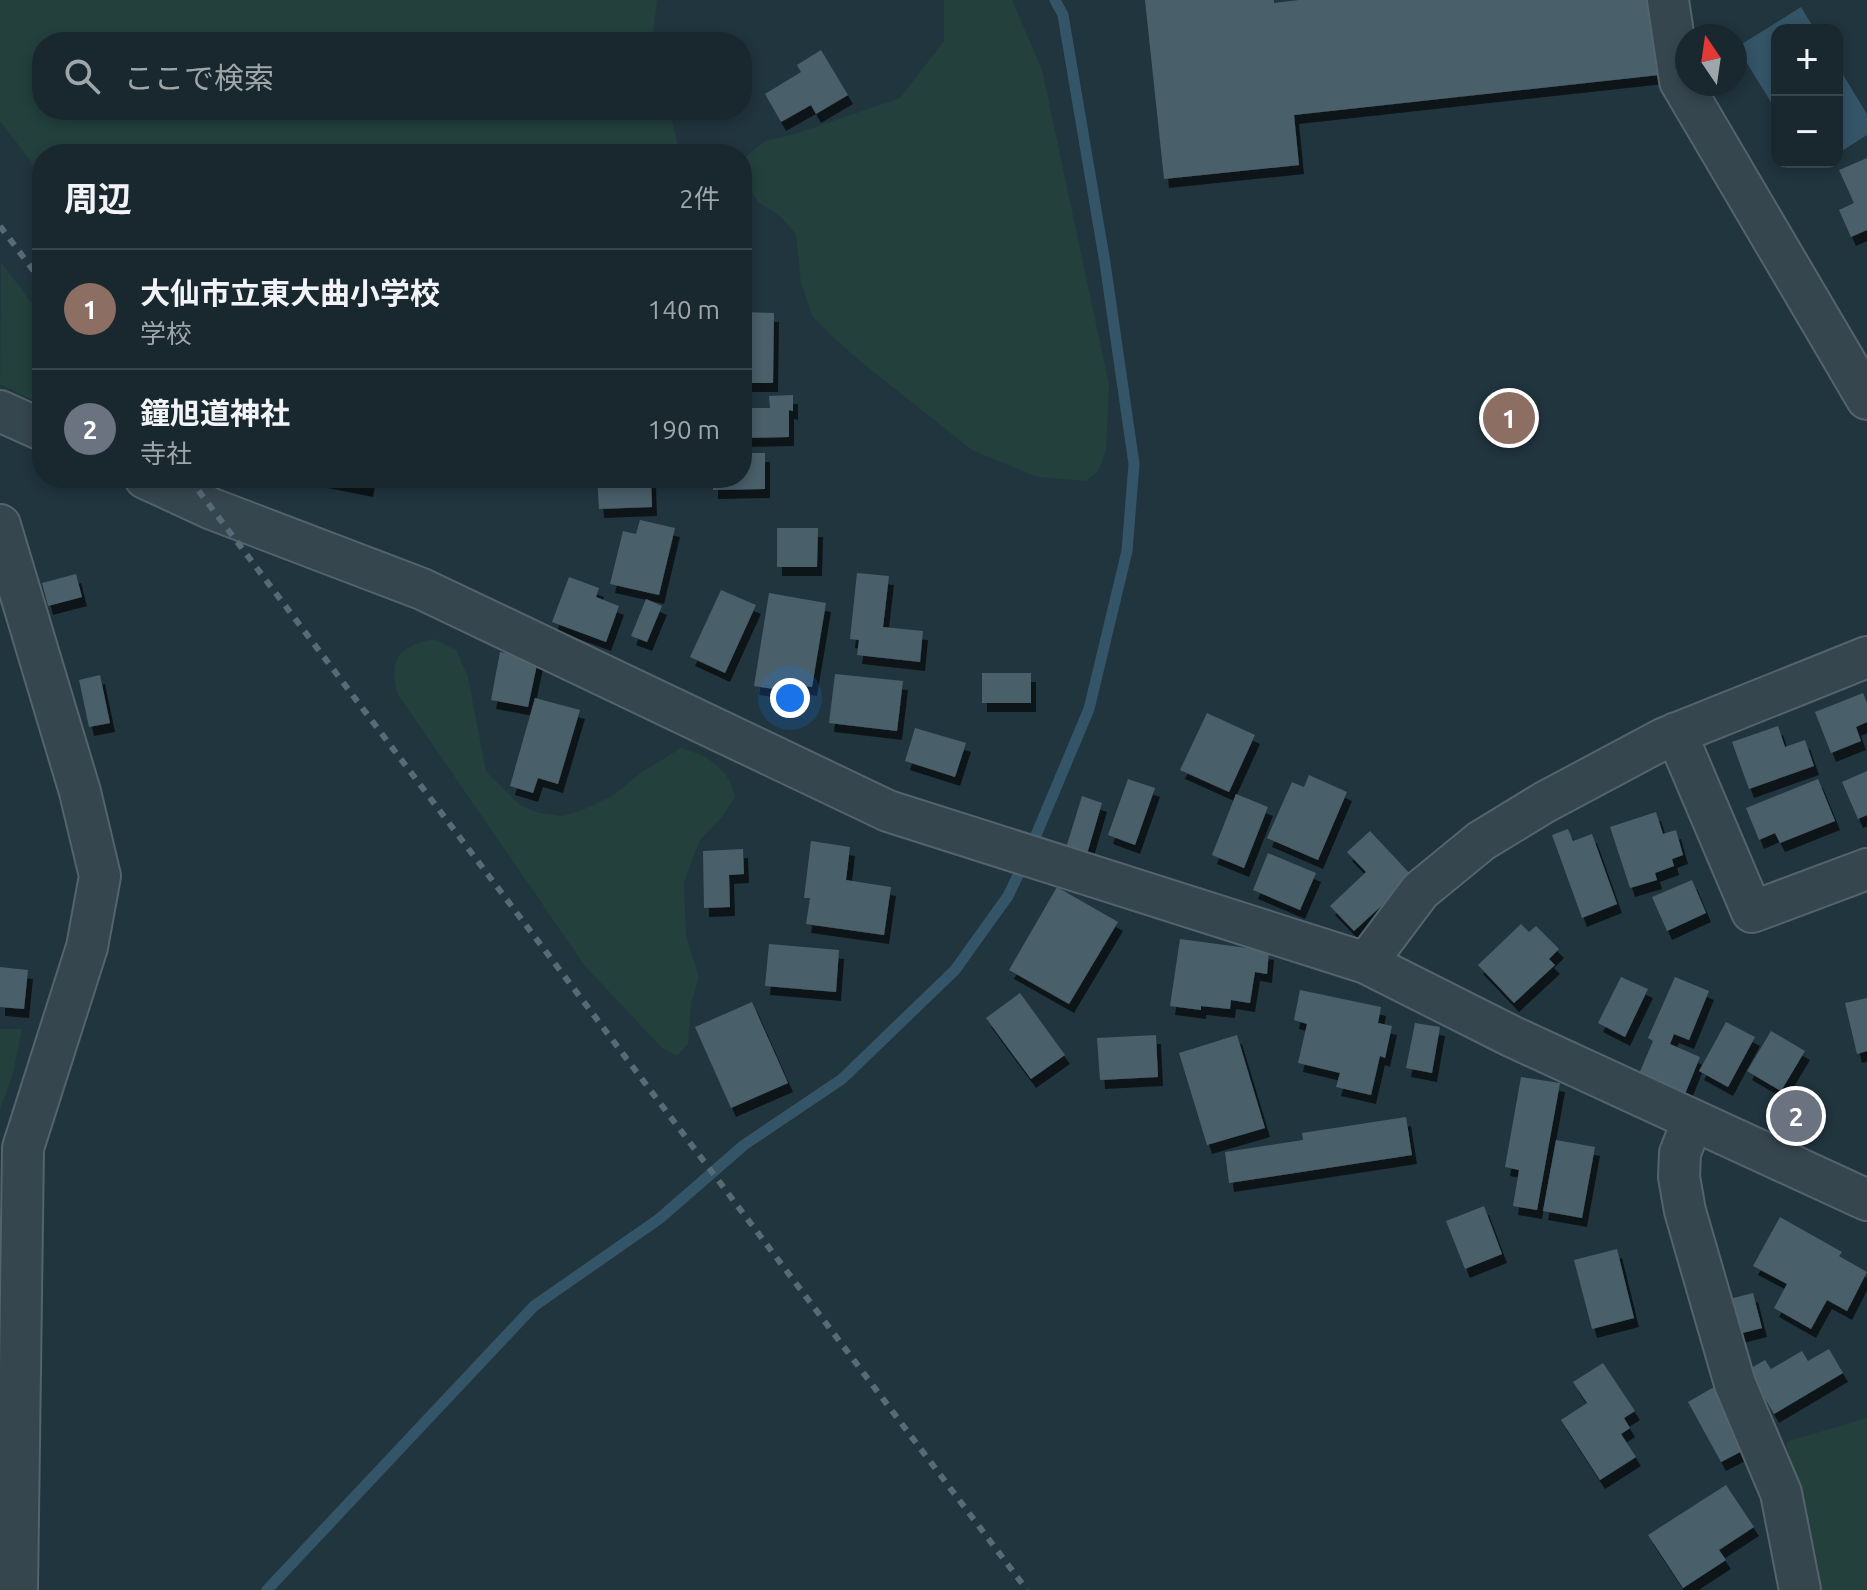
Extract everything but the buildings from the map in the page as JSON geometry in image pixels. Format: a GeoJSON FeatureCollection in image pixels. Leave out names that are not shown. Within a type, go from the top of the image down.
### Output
{"type":"FeatureCollection","features":[{"type":"Feature","properties":{"kind":"street"},"geometry":{"type":"LineString","coordinates":[[1668,0],[1680,81],[1867,399]]}},
{"type":"Feature","properties":{"kind":"street"},"geometry":{"type":"LineString","coordinates":[[0,411],[32,425]]}},
{"type":"Feature","properties":{"kind":"street"},"geometry":{"type":"LineString","coordinates":[[167,488],[212,509],[422,589],[888,811],[1366,963],[1511,1036],[1867,1200]]}},
{"type":"Feature","properties":{"kind":"street"},"geometry":{"type":"LineString","coordinates":[[0,525],[80,792],[100,876],[87,947],[23,1148],[17,1590]]}},
{"type":"Feature","properties":{"kind":"street"},"geometry":{"type":"LineString","coordinates":[[1366,963],[1420,891],[1481,841],[1545,802],[1676,733],[1867,657]]}},
{"type":"Feature","properties":{"kind":"street"},"geometry":{"type":"LineString","coordinates":[[1676,733],[1752,912],[1867,869]]}},
{"type":"Feature","properties":{"kind":"street"},"geometry":{"type":"LineString","coordinates":[[1693,1120],[1680,1153],[1679,1177],[1685,1211],[1735,1384],[1781,1493],[1800,1590]]}},
{"type":"Feature","properties":{"kind":"green space"},"geometry":{"type":"Polygon","coordinates":[[[0,0],[657,0],[653,32],[32,32],[32,120],[672,120],[678,144],[32,144],[32,163],[0,121],[0,0]]]}},
{"type":"Feature","properties":{"kind":"green space"},"geometry":{"type":"Polygon","coordinates":[[[944,0],[1012,0],[1042,70],[1109,385],[1106,451],[1098,471],[1086,481],[1037,477],[972,450],[860,361],[813,317],[801,283],[796,234],[780,216],[758,202],[752,192],[752,152],[765,141],[900,98],[944,41],[944,0]]]}},
{"type":"Feature","properties":{"kind":"green space"},"geometry":{"type":"Polygon","coordinates":[[[1,262],[32,304],[32,400],[0,384],[1,262]]]}},
{"type":"Feature","properties":{"kind":"green space"},"geometry":{"type":"Polygon","coordinates":[[[433,639],[456,650],[468,677],[486,772],[520,805],[539,813],[561,816],[580,811],[614,795],[642,772],[681,748],[708,759],[728,778],[735,797],[722,817],[700,840],[684,882],[686,935],[699,978],[691,1003],[688,1044],[677,1056],[662,1048],[585,966],[397,693],[394,671],[399,656],[412,646],[433,639]]]}},
{"type":"Feature","properties":{"kind":"green space"},"geometry":{"type":"Polygon","coordinates":[[[0,1029],[22,1029],[13,1074],[0,1109],[0,1029]]]}},
{"type":"Feature","properties":{"kind":"green space"},"geometry":{"type":"Polygon","coordinates":[[[1867,1418],[1867,1590],[1817,1590],[1786,1442],[1867,1418]]]}},
{"type":"Feature","properties":{"kind":"water"},"geometry":{"type":"Polygon","coordinates":[[[1801,7],[1811,24],[1774,24],[1801,7]]]}},
{"type":"Feature","properties":{"kind":"water"},"geometry":{"type":"Polygon","coordinates":[[[1771,26],[1771,102],[1747,63],[1747,41],[1771,26]]]}},
{"type":"Feature","properties":{"kind":"water"},"geometry":{"type":"Polygon","coordinates":[[[1843,75],[1867,114],[1867,135],[1843,150],[1843,75]]]}},
{"type":"Feature","properties":{"kind":"waterway"},"geometry":{"type":"LineString","coordinates":[[1031,847],[1089,709],[1127,551],[1134,464],[1105,263],[1063,15],[1055,0]]}},
{"type":"Feature","properties":{"kind":"waterway"},"geometry":{"type":"LineString","coordinates":[[267,1590],[534,1306],[659,1219],[744,1145],[842,1079],[955,970],[1008,896],[1024,863]]}},
{"type":"Feature","properties":{"kind":"railway"},"geometry":{"type":"LineString","coordinates":[[0,226],[32,269]]}},
{"type":"Feature","properties":{"kind":"railway"},"geometry":{"type":"LineString","coordinates":[[197,488],[1027,1590]]}},
{"type":"Feature","properties":{"kind":"place","name":"大仙市立東大曲小学校"},"geometry":{"type":"Point","coordinates":[1509,418]}},
{"type":"Feature","properties":{"kind":"place","name":"鐘旭道神社"},"geometry":{"type":"Point","coordinates":[1796,1116]}}]}
